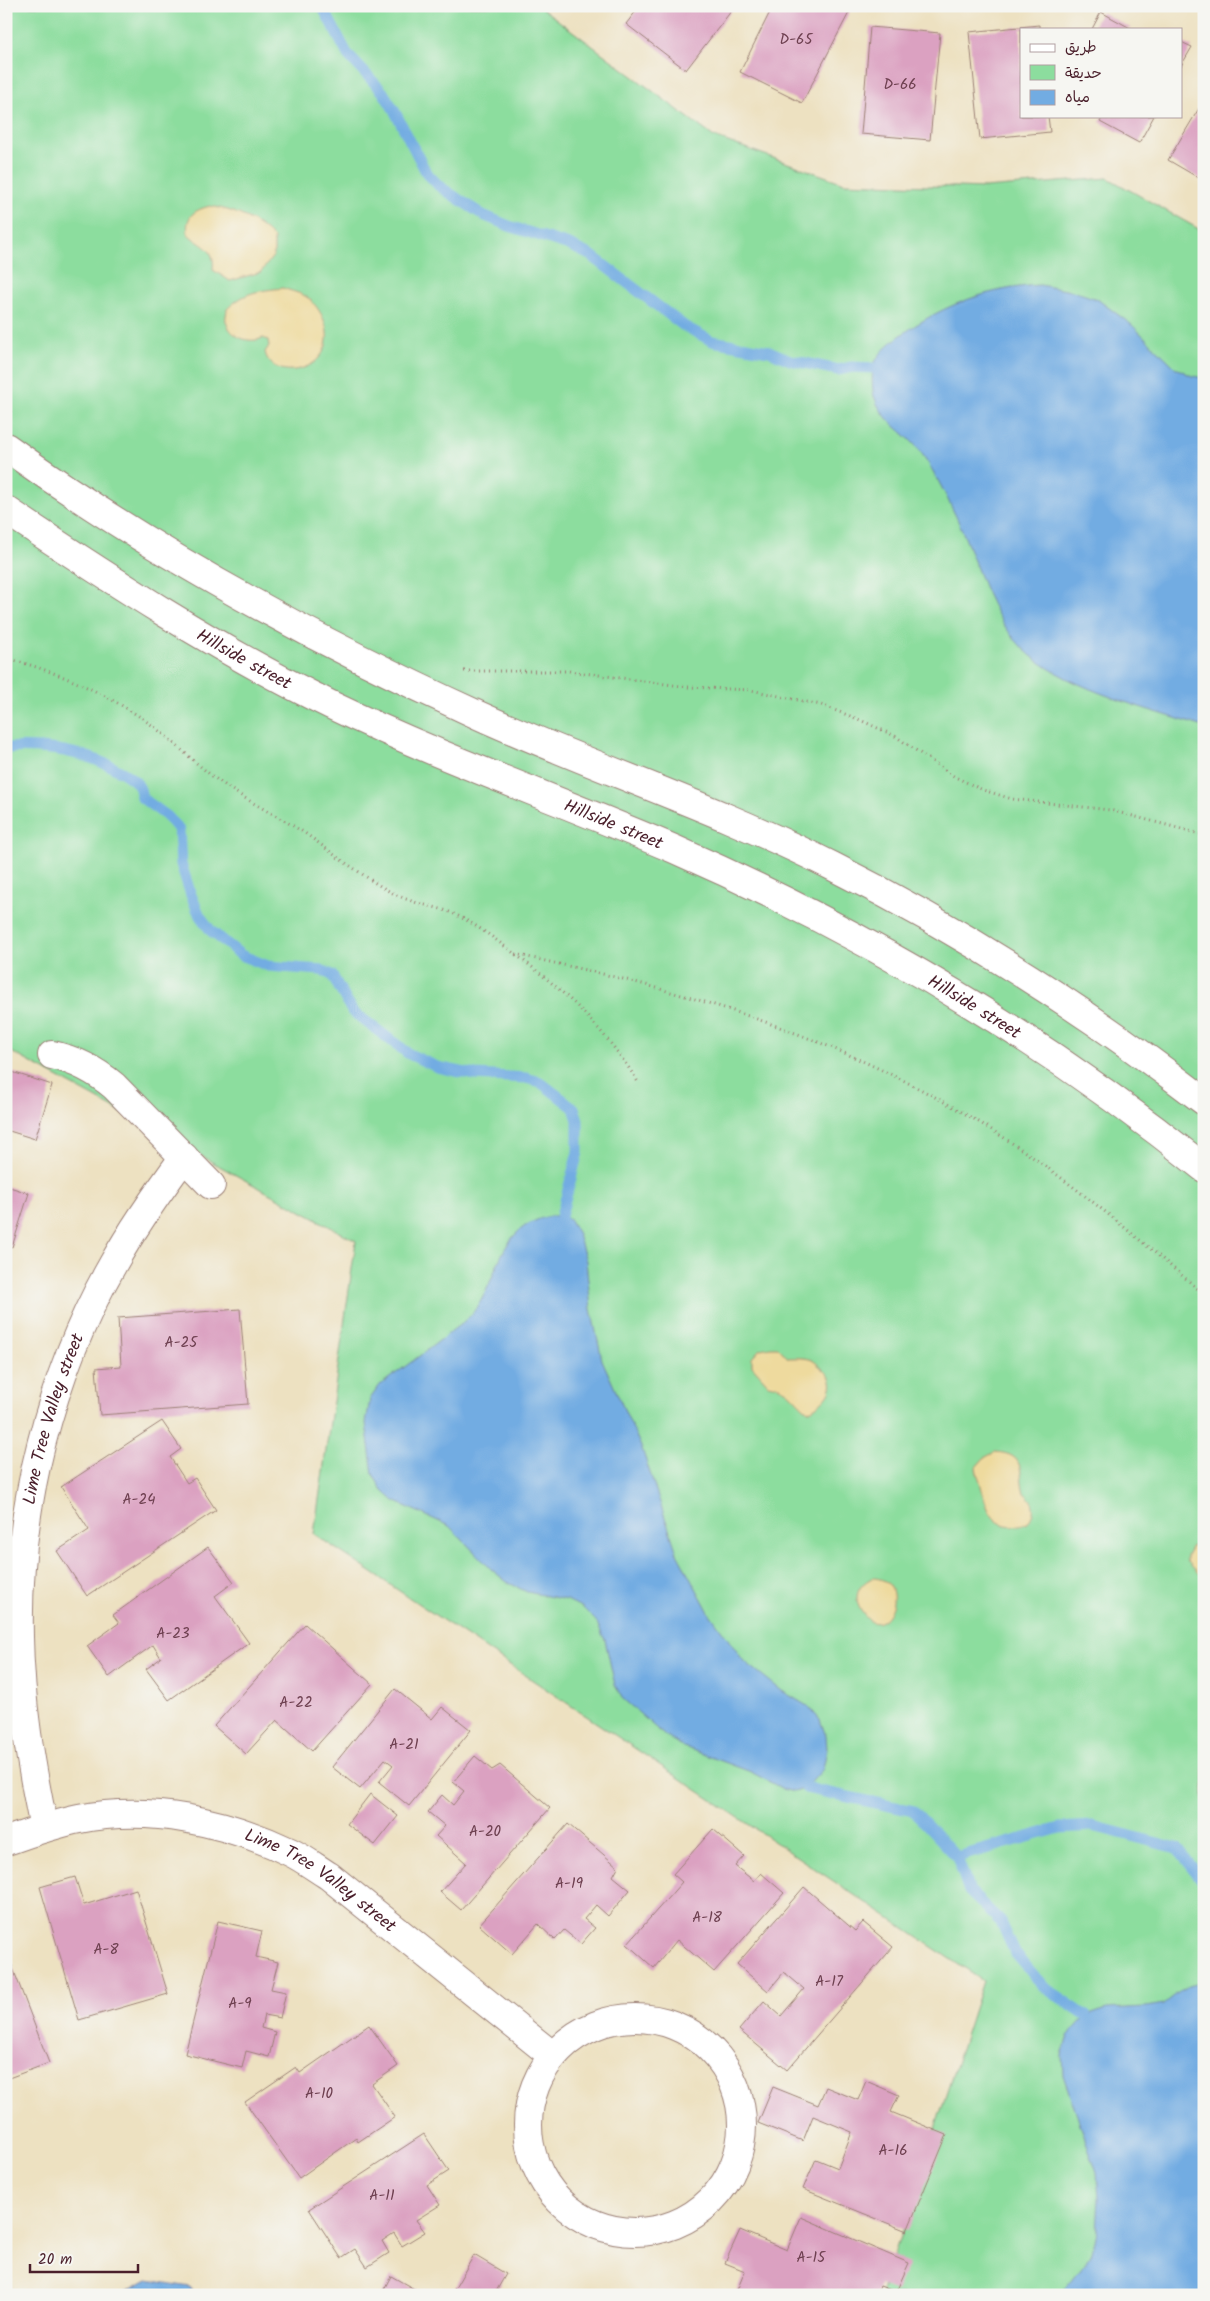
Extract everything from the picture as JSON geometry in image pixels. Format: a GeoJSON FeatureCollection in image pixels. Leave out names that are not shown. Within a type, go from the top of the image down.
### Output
{"type":"FeatureCollection","features":[{"type":"Feature","properties":{"kind":"street"},"geometry":{"type":"LineString","coordinates":[[6,446],[107,515],[185,564],[381,670],[481,716],[758,831],[899,901],[1034,980],[1100,1024],[1204,1101]]}},
{"type":"Feature","properties":{"kind":"street","name":"Hillside street"},"geometry":{"type":"LineString","coordinates":[[6,510],[98,572],[263,670],[328,704],[396,735],[674,849],[776,897],[877,949],[976,1006],[1072,1068],[1204,1168]]}},
{"type":"Feature","properties":{"kind":"street"},"geometry":{"type":"LineString","coordinates":[[52,1055],[69,1059],[101,1074],[211,1184]]}},
{"type":"Feature","properties":{"kind":"street","name":"Lime Tree Valley street"},"geometry":{"type":"LineString","coordinates":[[44,1828],[28,1747],[22,1701],[19,1637],[21,1572],[42,1445],[60,1383],[84,1323],[112,1265],[146,1209],[184,1156]]}},
{"type":"Feature","properties":{"kind":"street","name":"Lime Tree Valley street"},"geometry":{"type":"LineString","coordinates":[[6,1841],[44,1828],[80,1819],[124,1814],[167,1816],[210,1823],[252,1835],[292,1853],[329,1876],[553,2056]]}},
{"type":"Feature","properties":{"kind":"street"},"geometry":{"type":"LineString","coordinates":[[642,2018],[666,2022],[689,2032],[709,2047],[725,2066],[742,2112],[742,2137],[736,2161],[725,2183],[709,2202],[688,2217],[666,2227],[641,2231],[616,2230],[592,2223],[570,2210],[552,2194],[539,2173],[529,2141],[527,2124],[530,2100],[539,2076],[553,2056],[571,2039],[592,2027],[617,2020],[642,2018]]}},
{"type":"Feature","properties":{"kind":"path"},"geometry":{"type":"LineString","coordinates":[[6,658],[55,673],[90,688],[124,706],[155,728],[187,757],[222,783],[296,827],[348,865],[391,892],[409,900],[452,913],[474,924],[571,998],[619,1051],[638,1082]]}},
{"type":"Feature","properties":{"kind":"path"},"geometry":{"type":"LineString","coordinates":[[456,671],[569,671],[688,686],[751,690],[786,697],[821,705],[858,718],[895,736],[955,777],[982,790],[1012,799],[1110,810],[1204,835]]}},
{"type":"Feature","properties":{"kind":"path"},"geometry":{"type":"LineString","coordinates":[[515,954],[666,990],[728,1009],[790,1030],[851,1055],[910,1083],[967,1115],[1022,1150],[1075,1188],[1204,1294]]}},
{"type":"Feature","properties":{"kind":"green space"},"geometry":{"type":"Polygon","coordinates":[[[6,6],[539,6],[714,137],[844,183],[985,188],[1108,178],[1204,232],[1204,2295],[881,2295],[983,1981],[314,1534],[356,1241],[6,1049],[6,6]]]}},
{"type":"Feature","properties":{"kind":"sand"},"geometry":{"type":"Polygon","coordinates":[[[210,206],[228,210],[253,221],[274,238],[274,255],[261,272],[230,281],[213,270],[210,252],[188,234],[187,228],[189,218],[195,212],[210,206]]]}},
{"type":"Feature","properties":{"kind":"sand"},"geometry":{"type":"Polygon","coordinates":[[[283,288],[308,298],[319,311],[326,327],[326,344],[323,352],[312,364],[296,370],[280,369],[273,365],[268,360],[265,352],[269,346],[268,340],[263,338],[247,340],[241,338],[232,332],[226,320],[227,309],[246,295],[259,291],[283,288]]]}},
{"type":"Feature","properties":{"kind":"sand"},"geometry":{"type":"Polygon","coordinates":[[[778,1347],[788,1358],[812,1360],[824,1370],[831,1382],[829,1394],[825,1399],[808,1411],[782,1388],[768,1384],[752,1366],[752,1358],[760,1349],[778,1347]]]}},
{"type":"Feature","properties":{"kind":"sand"},"geometry":{"type":"Polygon","coordinates":[[[995,1452],[1005,1453],[1017,1460],[1024,1493],[1033,1507],[1028,1523],[1016,1526],[999,1522],[993,1517],[985,1502],[976,1467],[984,1458],[995,1452]]]}},
{"type":"Feature","properties":{"kind":"sand"},"geometry":{"type":"Polygon","coordinates":[[[1192,1546],[1204,1546],[1204,1579],[1187,1561],[1187,1555],[1192,1546]]]}},
{"type":"Feature","properties":{"kind":"sand"},"geometry":{"type":"Polygon","coordinates":[[[872,1578],[884,1581],[891,1588],[893,1598],[892,1608],[880,1622],[872,1622],[864,1615],[857,1599],[859,1589],[872,1578]]]}},
{"type":"Feature","properties":{"kind":"water"},"geometry":{"type":"Polygon","coordinates":[[[1040,285],[1076,292],[1097,299],[1132,325],[1176,368],[1192,376],[1204,378],[1204,727],[1113,698],[1067,679],[1030,655],[1015,640],[993,605],[960,525],[928,464],[914,444],[888,420],[874,396],[872,379],[875,362],[884,350],[904,333],[936,314],[969,299],[1003,290],[1040,285]]]}},
{"type":"Feature","properties":{"kind":"water"},"geometry":{"type":"Polygon","coordinates":[[[550,1216],[561,1216],[570,1220],[578,1234],[586,1261],[591,1309],[602,1360],[642,1449],[677,1553],[710,1614],[743,1660],[782,1691],[809,1707],[820,1720],[826,1736],[827,1749],[823,1769],[806,1788],[795,1792],[783,1789],[751,1772],[684,1747],[665,1736],[622,1698],[615,1685],[605,1640],[596,1621],[583,1608],[567,1600],[527,1592],[507,1582],[491,1569],[449,1526],[394,1501],[382,1490],[373,1474],[366,1423],[370,1399],[380,1385],[471,1315],[489,1286],[501,1256],[518,1231],[532,1222],[550,1216]]]}},
{"type":"Feature","properties":{"kind":"water"},"geometry":{"type":"Polygon","coordinates":[[[1204,1981],[1204,2295],[1060,2295],[1091,2255],[1097,2232],[1099,2198],[1097,2173],[1063,2075],[1062,2055],[1068,2036],[1086,2016],[1107,2009],[1164,2004],[1188,1985],[1204,1981]]]}},
{"type":"Feature","properties":{"kind":"water"},"geometry":{"type":"Polygon","coordinates":[[[148,2280],[190,2287],[194,2295],[120,2295],[148,2280]]]}},
{"type":"Feature","properties":{"kind":"building"},"geometry":{"type":"Polygon","coordinates":[[[640,6],[735,6],[686,70],[626,24],[640,6]]]}},
{"type":"Feature","properties":{"kind":"building"},"geometry":{"type":"Polygon","coordinates":[[[773,6],[852,7],[802,103],[740,72],[773,6]]]}},
{"type":"Feature","properties":{"kind":"building"},"geometry":{"type":"Polygon","coordinates":[[[1101,12],[1130,28],[1093,28],[1101,12]]]}},
{"type":"Feature","properties":{"kind":"building"},"geometry":{"type":"Polygon","coordinates":[[[1039,25],[1039,28],[1020,28],[1020,118],[1048,118],[1050,132],[980,139],[969,32],[1039,25]]]}},
{"type":"Feature","properties":{"kind":"building"},"geometry":{"type":"Polygon","coordinates":[[[870,27],[940,33],[930,140],[861,134],[870,27]]]}},
{"type":"Feature","properties":{"kind":"building"},"geometry":{"type":"Polygon","coordinates":[[[1182,42],[1192,47],[1182,64],[1182,42]]]}},
{"type":"Feature","properties":{"kind":"building"},"geometry":{"type":"Polygon","coordinates":[[[1204,100],[1204,181],[1168,160],[1204,100]]]}},
{"type":"Feature","properties":{"kind":"building"},"geometry":{"type":"Polygon","coordinates":[[[1102,118],[1153,118],[1139,143],[1100,122],[1102,118]]]}},
{"type":"Feature","properties":{"kind":"building"},"geometry":{"type":"Polygon","coordinates":[[[6,1070],[52,1085],[35,1139],[6,1130],[6,1070]]]}},
{"type":"Feature","properties":{"kind":"building"},"geometry":{"type":"Polygon","coordinates":[[[6,1186],[29,1193],[12,1247],[6,1245],[6,1186]]]}},
{"type":"Feature","properties":{"kind":"building"},"geometry":{"type":"Polygon","coordinates":[[[240,1309],[248,1404],[100,1415],[96,1368],[121,1366],[118,1318],[240,1309]]]}},
{"type":"Feature","properties":{"kind":"building"},"geometry":{"type":"Polygon","coordinates":[[[162,1421],[181,1449],[170,1457],[187,1483],[195,1478],[216,1510],[87,1596],[57,1551],[89,1530],[61,1487],[162,1421]]]}},
{"type":"Feature","properties":{"kind":"building"},"geometry":{"type":"Polygon","coordinates":[[[208,1547],[234,1582],[215,1596],[249,1643],[169,1700],[146,1669],[161,1658],[153,1645],[109,1677],[87,1646],[119,1623],[113,1615],[208,1547]]]}},
{"type":"Feature","properties":{"kind":"building"},"geometry":{"type":"Polygon","coordinates":[[[305,1624],[372,1684],[312,1751],[277,1720],[246,1754],[214,1726],[305,1624]]]}},
{"type":"Feature","properties":{"kind":"building"},"geometry":{"type":"Polygon","coordinates":[[[395,1689],[432,1719],[442,1707],[471,1730],[409,1806],[379,1782],[393,1765],[385,1759],[360,1789],[332,1767],[395,1689]]]}},
{"type":"Feature","properties":{"kind":"building"},"geometry":{"type":"Polygon","coordinates":[[[475,1756],[492,1770],[500,1765],[550,1808],[461,1910],[440,1892],[466,1863],[436,1836],[445,1826],[428,1812],[442,1795],[453,1805],[464,1791],[453,1782],[475,1756]]]}},
{"type":"Feature","properties":{"kind":"building"},"geometry":{"type":"Polygon","coordinates":[[[370,1794],[398,1816],[375,1845],[347,1824],[370,1794]]]}},
{"type":"Feature","properties":{"kind":"building"},"geometry":{"type":"Polygon","coordinates":[[[568,1824],[618,1867],[613,1876],[630,1890],[608,1916],[596,1905],[584,1919],[595,1928],[581,1944],[564,1930],[555,1940],[538,1924],[512,1954],[479,1925],[568,1824]]]}},
{"type":"Feature","properties":{"kind":"building"},"geometry":{"type":"Polygon","coordinates":[[[713,1829],[744,1856],[735,1866],[754,1881],[761,1873],[784,1893],[714,1972],[677,1940],[654,1968],[627,1944],[682,1882],[673,1874],[713,1829]]]}},
{"type":"Feature","properties":{"kind":"building"},"geometry":{"type":"Polygon","coordinates":[[[75,1877],[84,1905],[136,1889],[168,1994],[79,2020],[40,1887],[75,1877]]]}},
{"type":"Feature","properties":{"kind":"building"},"geometry":{"type":"Polygon","coordinates":[[[804,1887],[855,1931],[863,1922],[893,1947],[787,2070],[739,2030],[764,2001],[781,2016],[804,1989],[784,1972],[768,1991],[737,1964],[804,1887]]]}},
{"type":"Feature","properties":{"kind":"building"},"geometry":{"type":"Polygon","coordinates":[[[218,1921],[262,1931],[256,1957],[278,1962],[271,1989],[286,1992],[280,2018],[264,2015],[261,2028],[275,2032],[269,2057],[246,2051],[242,2068],[185,2054],[218,1921]]]}},
{"type":"Feature","properties":{"kind":"building"},"geometry":{"type":"Polygon","coordinates":[[[6,1950],[49,2063],[6,2079],[6,1950]]]}},
{"type":"Feature","properties":{"kind":"building"},"geometry":{"type":"Polygon","coordinates":[[[369,2025],[398,2066],[372,2084],[395,2117],[358,2142],[356,2138],[299,2178],[245,2102],[296,2067],[300,2073],[369,2025]]]}},
{"type":"Feature","properties":{"kind":"building"},"geometry":{"type":"Polygon","coordinates":[[[866,2081],[899,2095],[891,2112],[947,2135],[907,2231],[803,2189],[816,2159],[838,2168],[852,2132],[813,2116],[803,2141],[758,2123],[773,2087],[818,2105],[826,2087],[858,2100],[866,2081]]]}},
{"type":"Feature","properties":{"kind":"building"},"geometry":{"type":"Polygon","coordinates":[[[424,2134],[449,2171],[427,2185],[440,2205],[416,2220],[425,2232],[402,2246],[394,2233],[382,2241],[389,2253],[367,2267],[355,2249],[341,2258],[309,2209],[424,2134]]]}},
{"type":"Feature","properties":{"kind":"building"},"geometry":{"type":"Polygon","coordinates":[[[801,2217],[909,2263],[896,2292],[880,2286],[876,2295],[735,2295],[745,2271],[725,2263],[740,2230],[787,2250],[801,2217]]]}},
{"type":"Feature","properties":{"kind":"building"},"geometry":{"type":"Polygon","coordinates":[[[474,2255],[506,2274],[494,2295],[451,2295],[474,2255]]]}},
{"type":"Feature","properties":{"kind":"building"},"geometry":{"type":"Polygon","coordinates":[[[391,2276],[425,2295],[381,2295],[391,2276]]]}},
{"type":"Feature","properties":{"kind":"waterway"},"geometry":{"type":"LineString","coordinates":[[322,6],[348,55],[383,92],[426,172],[439,186],[460,200],[483,215],[509,226],[569,245],[592,256],[684,326],[712,341],[769,351],[790,360],[838,370],[852,367],[873,368]]}},
{"type":"Feature","properties":{"kind":"waterway"},"geometry":{"type":"LineString","coordinates":[[6,748],[37,748],[66,751],[94,759],[122,772],[134,780],[140,788],[142,798],[168,817],[179,830],[181,864],[200,916],[211,931],[241,955],[268,966],[321,970],[332,975],[352,1011],[409,1054],[437,1067],[475,1075],[526,1078],[540,1082],[574,1108],[578,1120],[578,1152],[561,1216]]}},
{"type":"Feature","properties":{"kind":"waterway"},"geometry":{"type":"LineString","coordinates":[[806,1788],[914,1811],[957,1857],[1060,1828],[1093,1826],[1177,1848],[1204,1882]]}},
{"type":"Feature","properties":{"kind":"waterway"},"geometry":{"type":"LineString","coordinates":[[957,1857],[969,1891],[1001,1922],[1015,1953],[1044,1987],[1086,2016]]}}]}
